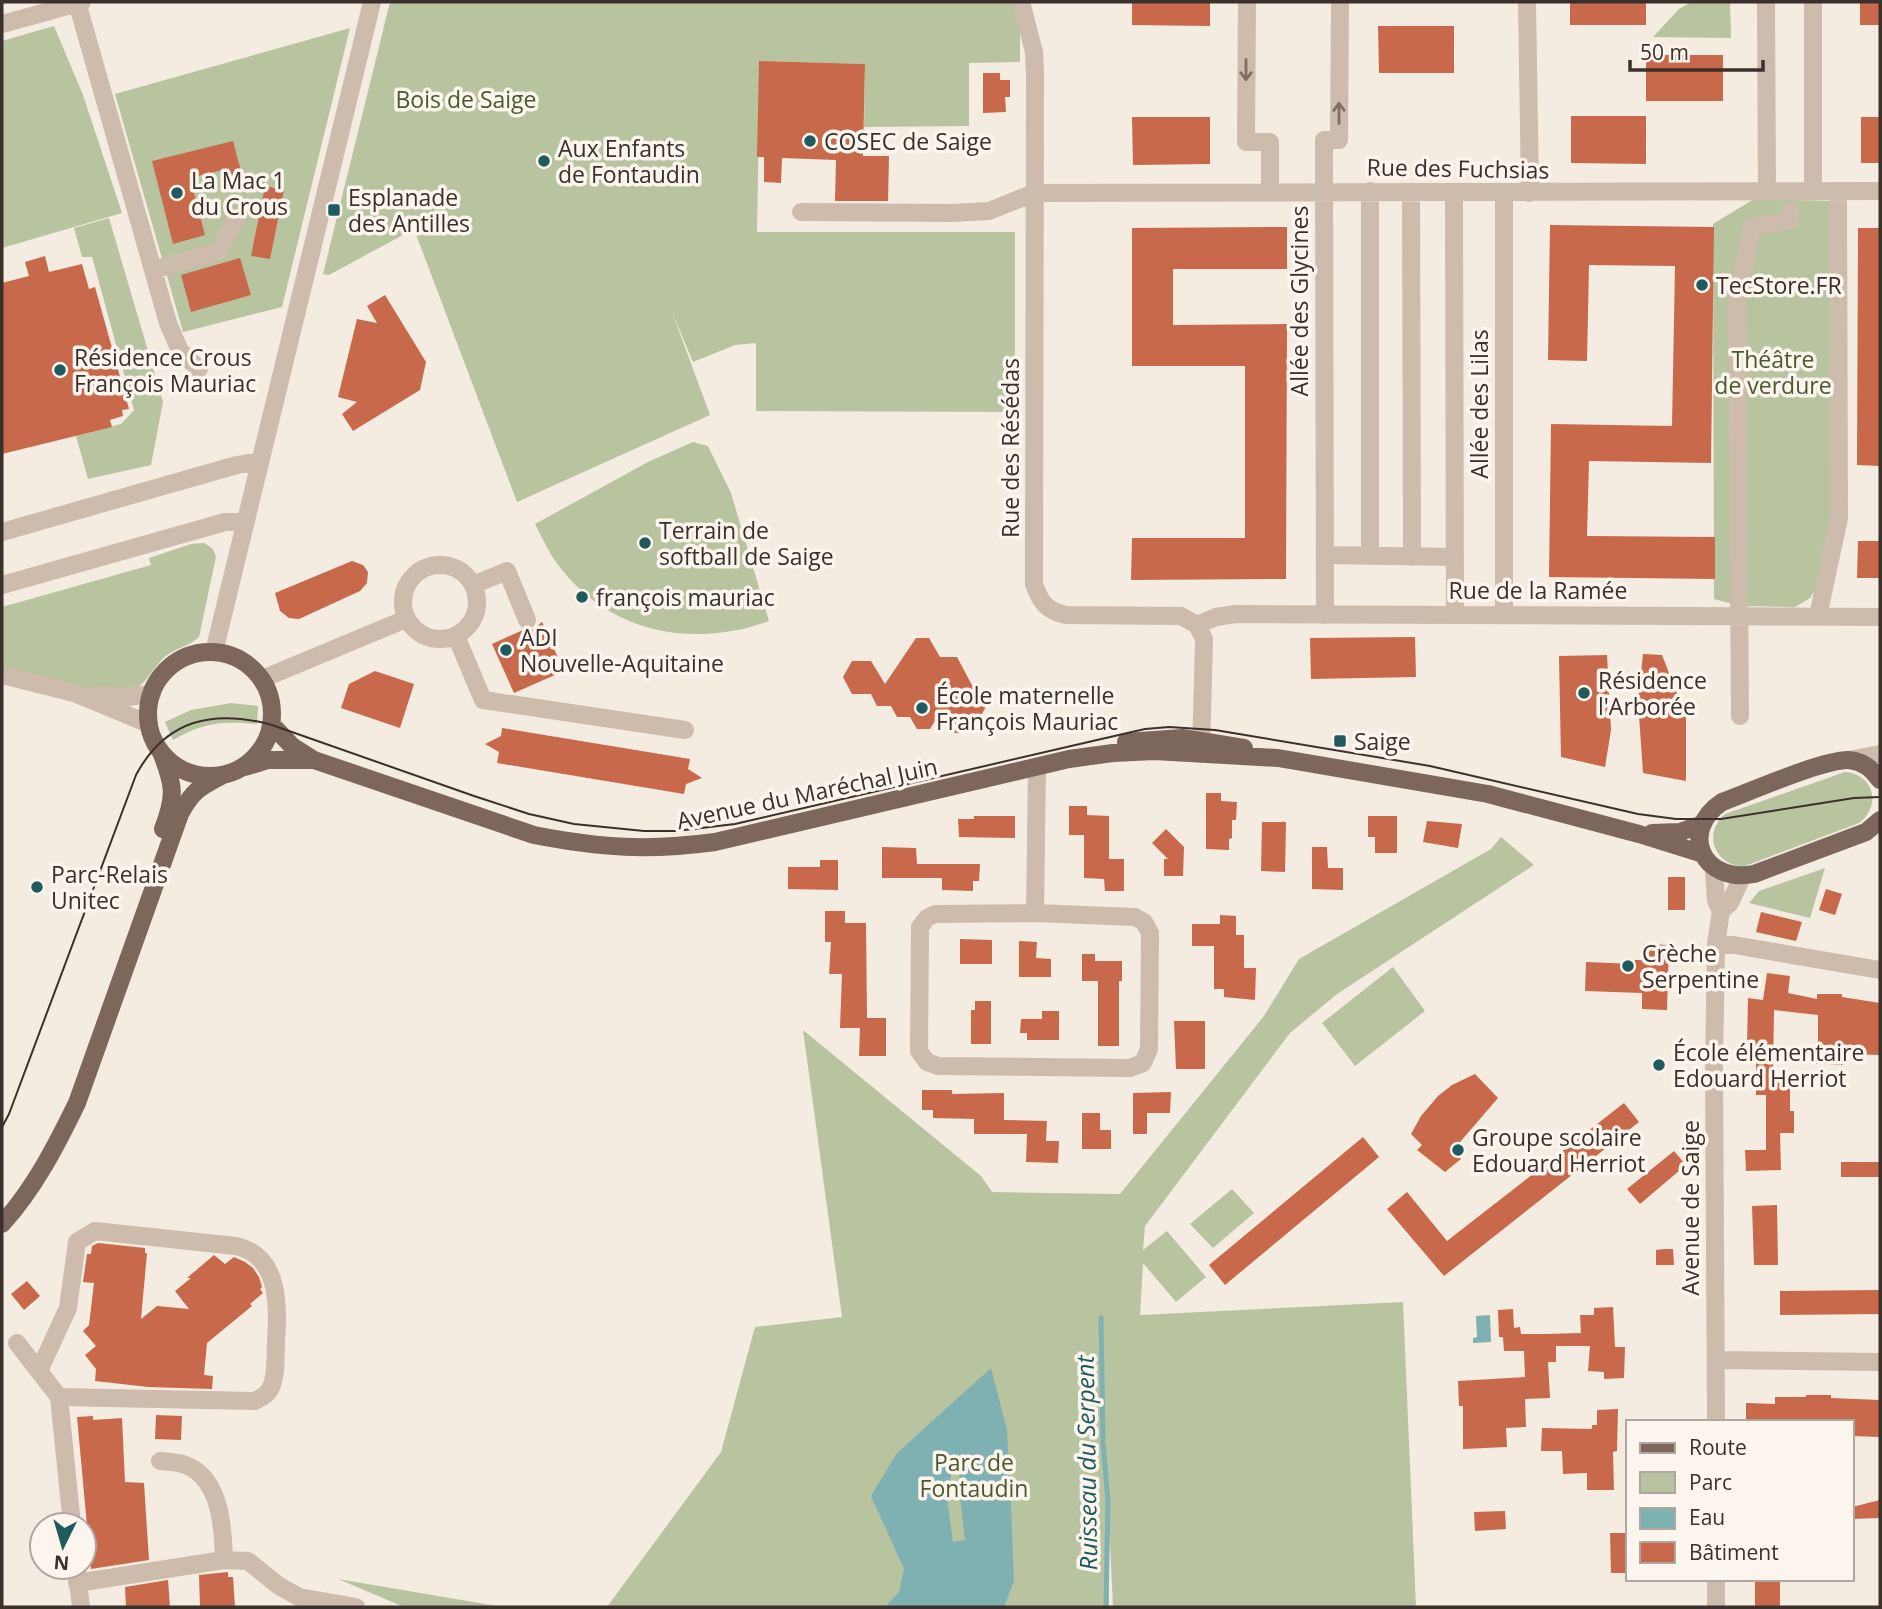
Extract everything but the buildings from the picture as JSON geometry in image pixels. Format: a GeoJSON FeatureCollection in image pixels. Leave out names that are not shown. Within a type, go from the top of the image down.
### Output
{"type":"FeatureCollection","features":[{"type":"Feature","properties":{"kind":"main road"},"geometry":{"type":"LineString","coordinates":[[2,1206],[23,1178],[67,1099],[169,813],[173,790],[171,777],[149,724],[148,709],[152,694],[163,674],[177,661],[195,654],[214,652],[242,660],[262,679],[270,694],[272,724],[266,742],[256,757],[242,768],[198,788],[180,814],[77,1103],[34,1183],[2,1224]]}},
{"type":"Feature","properties":{"kind":"main road","name":"Avenue du Maréchal Juin"},"geometry":{"type":"LineString","coordinates":[[272,724],[292,746],[314,760],[534,835],[622,848],[679,846],[728,839],[1037,767],[1113,744],[1159,738],[1201,746],[1255,750],[1278,758],[1488,794],[1703,854]]}},
{"type":"Feature","properties":{"kind":"main road"},"geometry":{"type":"LineString","coordinates":[[161,752],[173,764],[189,773],[223,775]]}},
{"type":"Feature","properties":{"kind":"main road","name":"Avenue du Maréchal Juin"},"geometry":{"type":"LineString","coordinates":[[242,768],[268,760],[314,760]]}},
{"type":"Feature","properties":{"kind":"main road"},"geometry":{"type":"LineString","coordinates":[[1876,830],[1742,877],[1714,870],[1703,854],[1699,839],[1703,824],[1712,809],[1722,802],[1827,764],[1849,760],[1869,767],[1880,780]]}},
{"type":"Feature","properties":{"kind":"main road","name":"Avenue du Maréchal Juin"},"geometry":{"type":"LineString","coordinates":[[1639,834],[1680,832],[1703,824]]}},
{"type":"Feature","properties":{"kind":"street"},"geometry":{"type":"LineString","coordinates":[[2,24],[79,2],[168,323],[180,351],[199,369]]}},
{"type":"Feature","properties":{"kind":"street"},"geometry":{"type":"LineString","coordinates":[[214,652],[372,2]]}},
{"type":"Feature","properties":{"kind":"street","name":"Rue des Résédas"},"geometry":{"type":"LineString","coordinates":[[1021,2],[1034,52],[1034,584],[1039,599],[1046,607],[1066,615],[1181,616],[1197,625]]}},
{"type":"Feature","properties":{"kind":"street","name":"Allée des Glycines"},"geometry":{"type":"LineString","coordinates":[[1247,2],[1246,142],[1270,142],[1270,191]]}},
{"type":"Feature","properties":{"kind":"street","name":"Allée des Glycines"},"geometry":{"type":"LineString","coordinates":[[1325,615],[1324,140],[1339,140],[1339,2]]}},
{"type":"Feature","properties":{"kind":"street"},"geometry":{"type":"LineString","coordinates":[[1527,2],[1530,193]]}},
{"type":"Feature","properties":{"kind":"street"},"geometry":{"type":"LineString","coordinates":[[1766,2],[1767,191]]}},
{"type":"Feature","properties":{"kind":"street"},"geometry":{"type":"LineString","coordinates":[[1812,191],[1813,2]]}},
{"type":"Feature","properties":{"kind":"street"},"geometry":{"type":"LineString","coordinates":[[1370,191],[1370,556]]}},
{"type":"Feature","properties":{"kind":"street"},"geometry":{"type":"LineString","coordinates":[[1818,616],[1839,519],[1838,191]]}},
{"type":"Feature","properties":{"kind":"street","name":"Rue des Fuchsias"},"geometry":{"type":"LineString","coordinates":[[1034,193],[1880,191]]}},
{"type":"Feature","properties":{"kind":"street"},"geometry":{"type":"LineString","coordinates":[[1411,192],[1412,556]]}},
{"type":"Feature","properties":{"kind":"street"},"geometry":{"type":"LineString","coordinates":[[1454,192],[1455,615]]}},
{"type":"Feature","properties":{"kind":"street"},"geometry":{"type":"LineString","coordinates":[[801,212],[989,211],[1034,193]]}},
{"type":"Feature","properties":{"kind":"street","name":"Allée des Lilas"},"geometry":{"type":"LineString","coordinates":[[1504,193],[1504,615]]}},
{"type":"Feature","properties":{"kind":"street"},"geometry":{"type":"LineString","coordinates":[[1740,716],[1737,302],[1752,227],[1790,220],[1790,211]]}},
{"type":"Feature","properties":{"kind":"street"},"geometry":{"type":"LineString","coordinates":[[153,270],[219,251],[238,216]]}},
{"type":"Feature","properties":{"kind":"street"},"geometry":{"type":"LineString","coordinates":[[2,532],[237,465],[260,461]]}},
{"type":"Feature","properties":{"kind":"street"},"geometry":{"type":"LineString","coordinates":[[2,585],[188,531],[225,522],[246,522]]}},
{"type":"Feature","properties":{"kind":"street"},"geometry":{"type":"LineString","coordinates":[[1325,555],[1455,557]]}},
{"type":"Feature","properties":{"kind":"street"},"geometry":{"type":"LineString","coordinates":[[450,566],[461,571],[473,585],[477,601],[476,612],[465,630],[456,636],[445,639],[422,635],[406,619],[402,607],[407,583],[425,567],[450,566]]}},
{"type":"Feature","properties":{"kind":"street"},"geometry":{"type":"LineString","coordinates":[[473,585],[507,571],[527,620]]}},
{"type":"Feature","properties":{"kind":"street","name":"Rue de la Ramée"},"geometry":{"type":"LineString","coordinates":[[1197,625],[1225,615],[1880,617]]}},
{"type":"Feature","properties":{"kind":"street"},"geometry":{"type":"LineString","coordinates":[[262,679],[406,619]]}},
{"type":"Feature","properties":{"kind":"street"},"geometry":{"type":"LineString","coordinates":[[1197,625],[1203,639],[1201,746]]}},
{"type":"Feature","properties":{"kind":"street"},"geometry":{"type":"LineString","coordinates":[[456,636],[483,700],[685,730]]}},
{"type":"Feature","properties":{"kind":"street"},"geometry":{"type":"LineString","coordinates":[[2,675],[74,693],[149,724]]}},
{"type":"Feature","properties":{"kind":"street"},"geometry":{"type":"LineString","coordinates":[[74,693],[128,697],[152,694]]}},
{"type":"Feature","properties":{"kind":"street"},"geometry":{"type":"LineString","coordinates":[[1849,760],[1880,754]]}},
{"type":"Feature","properties":{"kind":"street"},"geometry":{"type":"LineString","coordinates":[[1035,914],[1037,767]]}},
{"type":"Feature","properties":{"kind":"street","name":"Avenue de Saige"},"geometry":{"type":"LineString","coordinates":[[1714,870],[1717,901],[1721,911],[1716,944],[1714,1101],[1716,1420]]}},
{"type":"Feature","properties":{"kind":"street","name":"Avenue de Saige"},"geometry":{"type":"LineString","coordinates":[[1721,911],[1730,903],[1742,877]]}},
{"type":"Feature","properties":{"kind":"street"},"geometry":{"type":"LineString","coordinates":[[935,914],[1035,914],[1135,917],[1144,922],[1150,933],[1149,1049],[1143,1063],[1130,1068],[938,1066],[927,1062],[919,1051],[920,927],[926,918],[935,914]]}},
{"type":"Feature","properties":{"kind":"street"},"geometry":{"type":"LineString","coordinates":[[1716,944],[1880,970]]}},
{"type":"Feature","properties":{"kind":"street"},"geometry":{"type":"LineString","coordinates":[[39,1371],[68,1308],[77,1242],[88,1234],[95,1231],[236,1246],[248,1249],[265,1266],[273,1281],[278,1308],[275,1372],[272,1386],[266,1395],[255,1401],[60,1397]]}},
{"type":"Feature","properties":{"kind":"street"},"geometry":{"type":"LineString","coordinates":[[17,1343],[60,1397],[71,1511]]}},
{"type":"Feature","properties":{"kind":"street"},"geometry":{"type":"LineString","coordinates":[[1716,1360],[1880,1363]]}},
{"type":"Feature","properties":{"kind":"street"},"geometry":{"type":"LineString","coordinates":[[160,1461],[185,1464],[199,1472],[211,1487],[223,1533],[224,1560]]}},
{"type":"Feature","properties":{"kind":"street"},"geometry":{"type":"LineString","coordinates":[[98,1573],[224,1560],[248,1561],[279,1586],[299,1597],[356,1607]]}},
{"type":"Feature","properties":{"kind":"street"},"geometry":{"type":"LineString","coordinates":[[78,1581],[81,1607]]}},
{"type":"Feature","properties":{"kind":"street"},"geometry":{"type":"LineString","coordinates":[[1716,1581],[1716,1607]]}},
{"type":"Feature","properties":{"kind":"green space","name":"Bois de Saige"},"geometry":{"type":"Polygon","coordinates":[[[390,2],[1020,2],[1020,62],[969,63],[969,126],[864,127],[865,64],[760,61],[757,232],[1015,232],[1015,412],[756,411],[756,343],[735,345],[693,362],[672,312],[710,415],[517,502],[414,229],[329,275],[323,274],[390,2]]]}},
{"type":"Feature","properties":{"kind":"green space"},"geometry":{"type":"Polygon","coordinates":[[[1691,2],[1730,2],[1731,38],[1653,37],[1679,9],[1691,2]]]}},
{"type":"Feature","properties":{"kind":"green space"},"geometry":{"type":"Polygon","coordinates":[[[54,26],[83,95],[122,213],[2,248],[2,41],[54,26]]]}},
{"type":"Feature","properties":{"kind":"green space"},"geometry":{"type":"Polygon","coordinates":[[[350,28],[282,307],[183,332],[115,94],[350,28]]]}},
{"type":"Feature","properties":{"kind":"green space","name":"Théâtre de verdure"},"geometry":{"type":"Polygon","coordinates":[[[1754,199],[1833,201],[1832,521],[1822,579],[1810,598],[1795,607],[1740,606],[1714,599],[1713,224],[1754,199]]]}},
{"type":"Feature","properties":{"kind":"green space"},"geometry":{"type":"Polygon","coordinates":[[[109,218],[163,402],[151,465],[88,479],[76,436],[121,424],[134,410],[92,257],[82,257],[74,228],[109,218]]]}},
{"type":"Feature","properties":{"kind":"green space","name":"Terrain de softball de Saige"},"geometry":{"type":"Polygon","coordinates":[[[693,442],[708,446],[731,493],[769,621],[737,630],[706,634],[657,630],[634,623],[591,599],[573,582],[553,558],[535,524],[648,462],[693,442]]]}},
{"type":"Feature","properties":{"kind":"green space"},"geometry":{"type":"Polygon","coordinates":[[[204,543],[213,549],[216,557],[199,637],[167,655],[138,687],[125,691],[91,690],[2,667],[2,607],[151,565],[149,558],[191,544],[204,543]]]}},
{"type":"Feature","properties":{"kind":"green space"},"geometry":{"type":"Polygon","coordinates":[[[231,703],[258,706],[257,724],[214,724],[194,729],[173,740],[165,722],[191,710],[231,703]]]}},
{"type":"Feature","properties":{"kind":"green space"},"geometry":{"type":"Polygon","coordinates":[[[1845,772],[1863,778],[1871,792],[1871,808],[1859,823],[1745,866],[1735,865],[1719,855],[1713,839],[1714,830],[1725,814],[1845,772]]]}},
{"type":"Feature","properties":{"kind":"green space","name":"Parc de Fontaudin"},"geometry":{"type":"Polygon","coordinates":[[[1501,837],[1534,865],[1337,994],[1290,1033],[1145,1226],[1143,1250],[1167,1231],[1206,1277],[1176,1302],[1143,1263],[1140,1315],[1403,1302],[1416,1607],[1113,1607],[1103,1392],[1109,1607],[607,1607],[721,1452],[755,1327],[842,1317],[803,1030],[981,1176],[992,1192],[1120,1194],[1264,1016],[1299,959],[1491,849],[1501,837]]]}},
{"type":"Feature","properties":{"kind":"green space"},"geometry":{"type":"Polygon","coordinates":[[[1825,868],[1810,918],[1749,903],[1759,891],[1825,868]]]}},
{"type":"Feature","properties":{"kind":"green space"},"geometry":{"type":"Polygon","coordinates":[[[1393,967],[1425,1011],[1355,1066],[1322,1023],[1393,967]]]}},
{"type":"Feature","properties":{"kind":"green space"},"geometry":{"type":"Polygon","coordinates":[[[1232,1189],[1254,1213],[1213,1248],[1190,1224],[1232,1189]]]}},
{"type":"Feature","properties":{"kind":"green space"},"geometry":{"type":"Polygon","coordinates":[[[338,1579],[503,1607],[404,1607],[338,1579]]]}},
{"type":"Feature","properties":{"kind":"water"},"geometry":{"type":"Polygon","coordinates":[[[1490,1315],[1491,1342],[1473,1343],[1473,1338],[1477,1337],[1476,1316],[1490,1315]]]}},
{"type":"Feature","properties":{"kind":"water"},"geometry":{"type":"Polygon","coordinates":[[[991,1368],[1007,1430],[1014,1581],[1004,1607],[885,1607],[899,1592],[904,1569],[871,1496],[897,1453],[991,1368]],[[959,1453],[946,1491],[953,1542],[965,1540],[959,1453]]]}},
{"type":"Feature","properties":{"kind":"waterway","name":"Ruisseau du Serpent"},"geometry":{"type":"LineString","coordinates":[[1101,1318],[1103,1442],[1108,1501],[1106,1607]]}},
{"type":"Feature","properties":{"kind":"tram line"},"geometry":{"type":"LineString","coordinates":[[2,1127],[136,775],[162,741],[177,730],[211,719],[251,720],[272,725],[529,814],[574,824],[644,831],[676,831],[735,824],[1145,729],[1169,727],[1215,730],[1430,766],[1638,814],[1676,819],[1721,819],[1854,798],[1880,797]]}},
{"type":"Feature","properties":{"kind":"place","name":"COSEC de Saige"},"geometry":{"type":"Point","coordinates":[810,141]}},
{"type":"Feature","properties":{"kind":"place","name":"Aux Enfants de Fontaudin"},"geometry":{"type":"Point","coordinates":[544,161]}},
{"type":"Feature","properties":{"kind":"place","name":"La Mac 1 du Crous"},"geometry":{"type":"Point","coordinates":[177,193]}},
{"type":"Feature","properties":{"kind":"place","name":"Esplanade des Antilles"},"geometry":{"type":"Point","coordinates":[334,210]}},
{"type":"Feature","properties":{"kind":"place","name":"TecStore.FR"},"geometry":{"type":"Point","coordinates":[1702,285]}},
{"type":"Feature","properties":{"kind":"place","name":"Résidence Crous François Mauriac"},"geometry":{"type":"Point","coordinates":[60,370]}},
{"type":"Feature","properties":{"kind":"place","name":"Terrain de softball de Saige"},"geometry":{"type":"Point","coordinates":[645,543]}},
{"type":"Feature","properties":{"kind":"place","name":"françois mauriac"},"geometry":{"type":"Point","coordinates":[582,597]}},
{"type":"Feature","properties":{"kind":"place","name":"ADI Nouvelle-Aquitaine"},"geometry":{"type":"Point","coordinates":[506,650]}},
{"type":"Feature","properties":{"kind":"place","name":"Résidence l'Arborée"},"geometry":{"type":"Point","coordinates":[1584,693]}},
{"type":"Feature","properties":{"kind":"place","name":"École maternelle François Mauriac"},"geometry":{"type":"Point","coordinates":[922,708]}},
{"type":"Feature","properties":{"kind":"place","name":"Saige"},"geometry":{"type":"Point","coordinates":[1340,741]}},
{"type":"Feature","properties":{"kind":"place","name":"Parc-Relais Unitec"},"geometry":{"type":"Point","coordinates":[37,887]}},
{"type":"Feature","properties":{"kind":"place","name":"Crèche Serpentine"},"geometry":{"type":"Point","coordinates":[1628,966]}},
{"type":"Feature","properties":{"kind":"place","name":"École élémentaire Edouard Herriot"},"geometry":{"type":"Point","coordinates":[1659,1065]}},
{"type":"Feature","properties":{"kind":"place","name":"Groupe scolaire Edouard Herriot"},"geometry":{"type":"Point","coordinates":[1458,1150]}}]}
